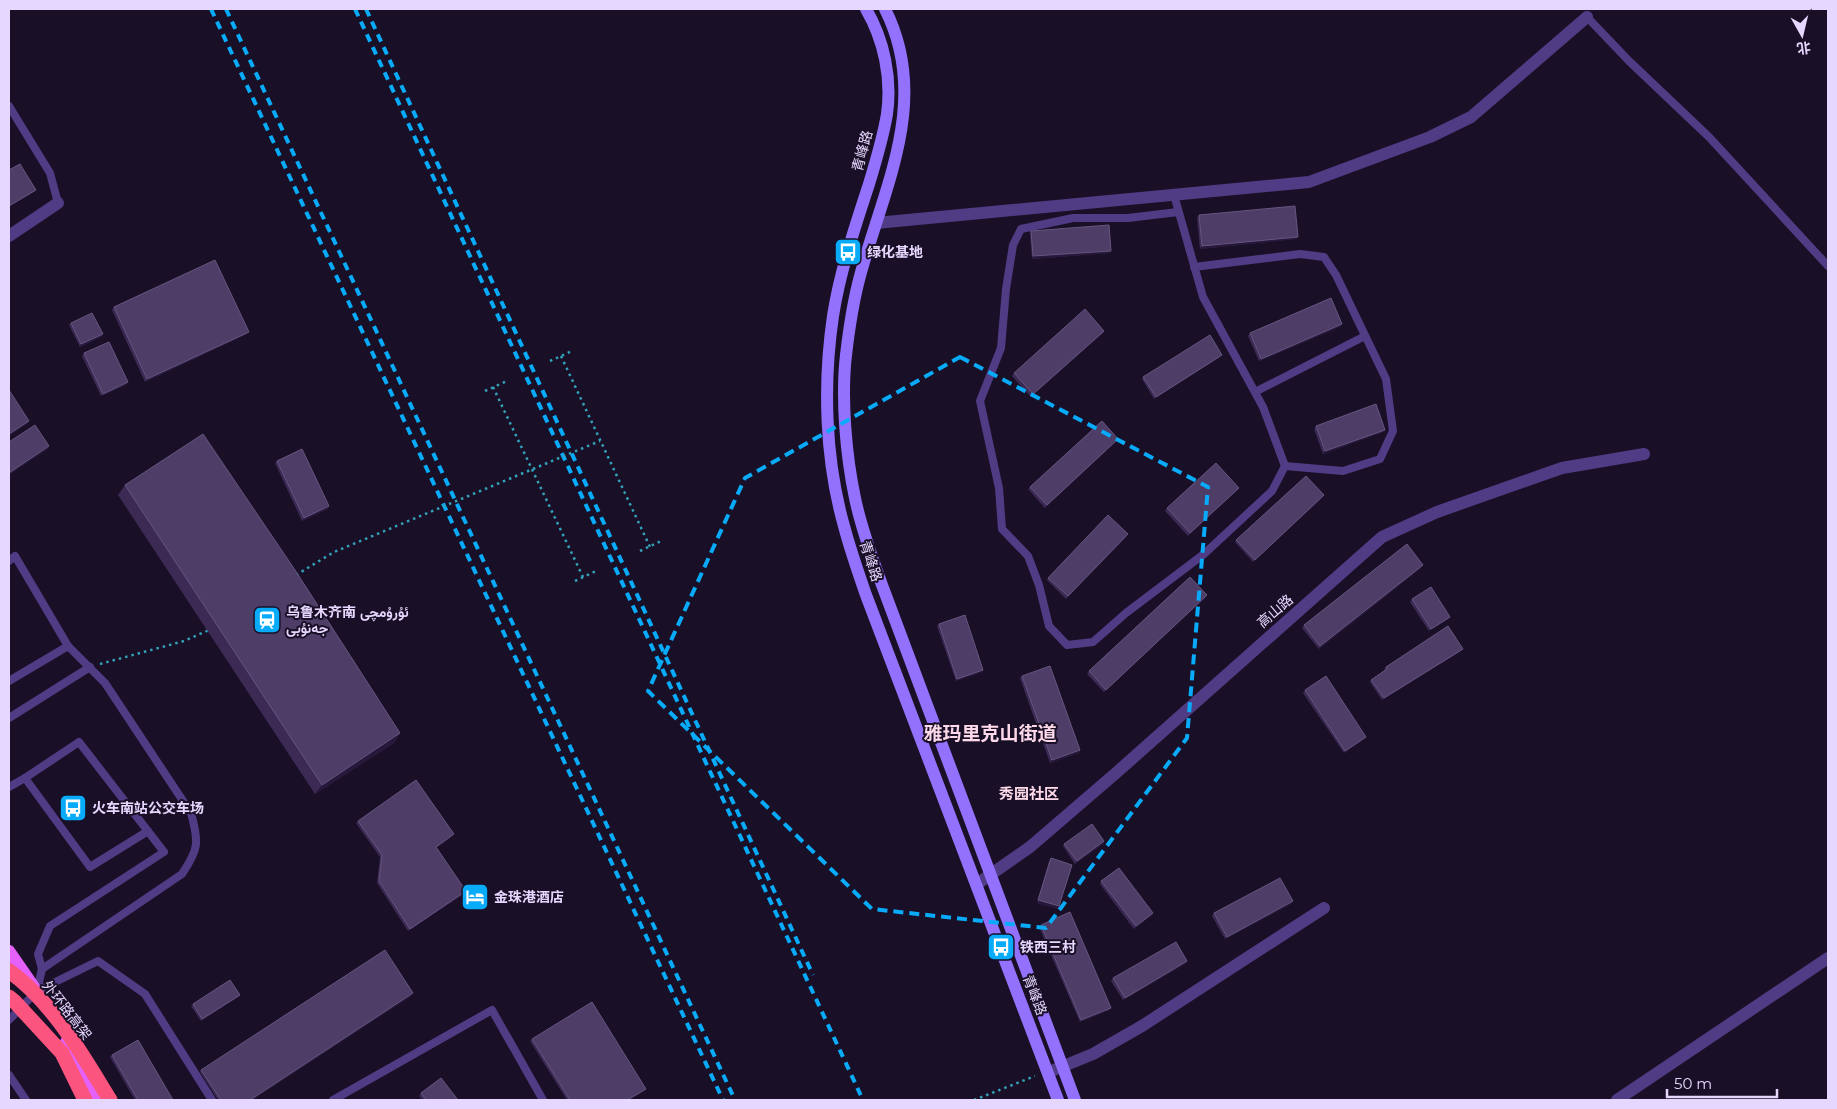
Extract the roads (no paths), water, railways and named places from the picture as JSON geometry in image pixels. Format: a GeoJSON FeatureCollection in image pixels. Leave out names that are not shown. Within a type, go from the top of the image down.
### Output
{"type":"FeatureCollection","features":[{"type":"Feature","properties":{"kind":"highway","name":"外环路高架"},"geometry":{"type":"LineString","coordinates":[[9,971],[24,982],[70,1035],[110,1100]]}},
{"type":"Feature","properties":{"kind":"highway"},"geometry":{"type":"LineString","coordinates":[[9,997],[62,1053],[85,1100]]}},
{"type":"Feature","properties":{"kind":"main road","name":"青峰路"},"geometry":{"type":"LineString","coordinates":[[866,9],[875,26],[885,57],[888,82],[887,114],[879,151],[848,252],[833,315],[828,363],[828,411],[831,458],[843,525],[866,595],[1049,1072],[1058,1100]]}},
{"type":"Feature","properties":{"kind":"main road","name":"青峰路"},"geometry":{"type":"LineString","coordinates":[[885,9],[902,60],[906,84],[905,114],[900,144],[859,278],[851,317],[846,357],[845,409],[848,452],[855,499],[882,585],[1075,1100]]}},
{"type":"Feature","properties":{"kind":"main road"},"geometry":{"type":"LineString","coordinates":[[9,951],[37,991],[99,1100]]}},
{"type":"Feature","properties":{"kind":"street"},"geometry":{"type":"LineString","coordinates":[[876,223],[1309,182],[1430,137],[1471,117],[1587,17]]}},
{"type":"Feature","properties":{"kind":"street"},"geometry":{"type":"LineString","coordinates":[[9,236],[58,203]]}},
{"type":"Feature","properties":{"kind":"street","name":"高山路"},"geometry":{"type":"LineString","coordinates":[[977,884],[1030,847],[1382,537],[1437,512],[1562,468],[1644,454]]}},
{"type":"Feature","properties":{"kind":"street"},"geometry":{"type":"LineString","coordinates":[[1049,1072],[1092,1054],[1142,1026],[1324,908]]}},
{"type":"Feature","properties":{"kind":"street"},"geometry":{"type":"LineString","coordinates":[[1617,1100],[1828,958]]}},
{"type":"Feature","properties":{"kind":"lane"},"geometry":{"type":"LineString","coordinates":[[1587,17],[1629,61],[1709,137],[1828,266]]}},
{"type":"Feature","properties":{"kind":"lane"},"geometry":{"type":"LineString","coordinates":[[9,106],[50,173],[58,203]]}},
{"type":"Feature","properties":{"kind":"lane"},"geometry":{"type":"LineString","coordinates":[[1174,195],[1203,297],[1263,407],[1285,466],[1272,491],[1204,554],[1126,613],[1093,642],[1067,645],[1049,626],[1039,585],[1028,556],[1002,529],[999,488],[980,401],[1002,348],[1006,289],[1013,245],[1021,229],[1073,218],[1128,218],[1178,212]]}},
{"type":"Feature","properties":{"kind":"lane"},"geometry":{"type":"LineString","coordinates":[[1194,267],[1300,254],[1324,257],[1336,275],[1366,336],[1386,380],[1393,431],[1380,459],[1343,472],[1285,466]]}},
{"type":"Feature","properties":{"kind":"lane"},"geometry":{"type":"LineString","coordinates":[[1255,392],[1366,336]]}},
{"type":"Feature","properties":{"kind":"lane"},"geometry":{"type":"LineString","coordinates":[[9,560],[15,556],[68,646],[105,683],[191,813],[197,834],[194,856],[182,874],[42,969]]}},
{"type":"Feature","properties":{"kind":"lane"},"geometry":{"type":"LineString","coordinates":[[9,681],[68,646]]}},
{"type":"Feature","properties":{"kind":"lane"},"geometry":{"type":"LineString","coordinates":[[9,718],[90,667]]}},
{"type":"Feature","properties":{"kind":"lane"},"geometry":{"type":"LineString","coordinates":[[9,787],[80,742],[164,852],[50,926],[38,954],[42,969],[37,991]]}},
{"type":"Feature","properties":{"kind":"lane"},"geometry":{"type":"LineString","coordinates":[[25,778],[90,867],[148,832]]}},
{"type":"Feature","properties":{"kind":"lane"},"geometry":{"type":"LineString","coordinates":[[9,1020],[37,991],[98,961],[145,994],[212,1100]]}},
{"type":"Feature","properties":{"kind":"lane"},"geometry":{"type":"LineString","coordinates":[[334,1100],[492,1010],[543,1100]]}},
{"type":"Feature","properties":{"kind":"lane"},"geometry":{"type":"LineString","coordinates":[[9,1074],[26,1100]]}},
{"type":"Feature","properties":{"kind":"railway"},"geometry":{"type":"LineString","coordinates":[[211,9],[723,1100]]}},
{"type":"Feature","properties":{"kind":"railway"},"geometry":{"type":"LineString","coordinates":[[226,9],[735,1100]]}},
{"type":"Feature","properties":{"kind":"railway"},"geometry":{"type":"LineString","coordinates":[[355,9],[863,1100]]}},
{"type":"Feature","properties":{"kind":"railway"},"geometry":{"type":"LineString","coordinates":[[366,9],[813,975]]}},
{"type":"Feature","properties":{"kind":"place","name":"绿化基地"},"geometry":{"type":"Point","coordinates":[848,252]}},
{"type":"Feature","properties":{"kind":"place","name":"乌鲁木齐南 ئۇرۇمچى جەنۇبى"},"geometry":{"type":"Point","coordinates":[267,620]}},
{"type":"Feature","properties":{"kind":"place","name":"火车南站公交车场"},"geometry":{"type":"Point","coordinates":[73,808]}},
{"type":"Feature","properties":{"kind":"place","name":"金珠港酒店"},"geometry":{"type":"Point","coordinates":[475,897]}},
{"type":"Feature","properties":{"kind":"place","name":"铁西三村"},"geometry":{"type":"Point","coordinates":[1001,947]}},
{"type":"Feature","properties":{"kind":"district","name":"雅玛里克山街道"},"geometry":{"type":"Point","coordinates":[990,733]}},
{"type":"Feature","properties":{"kind":"district","name":"秀园社区"},"geometry":{"type":"Point","coordinates":[1029,794]}}]}
